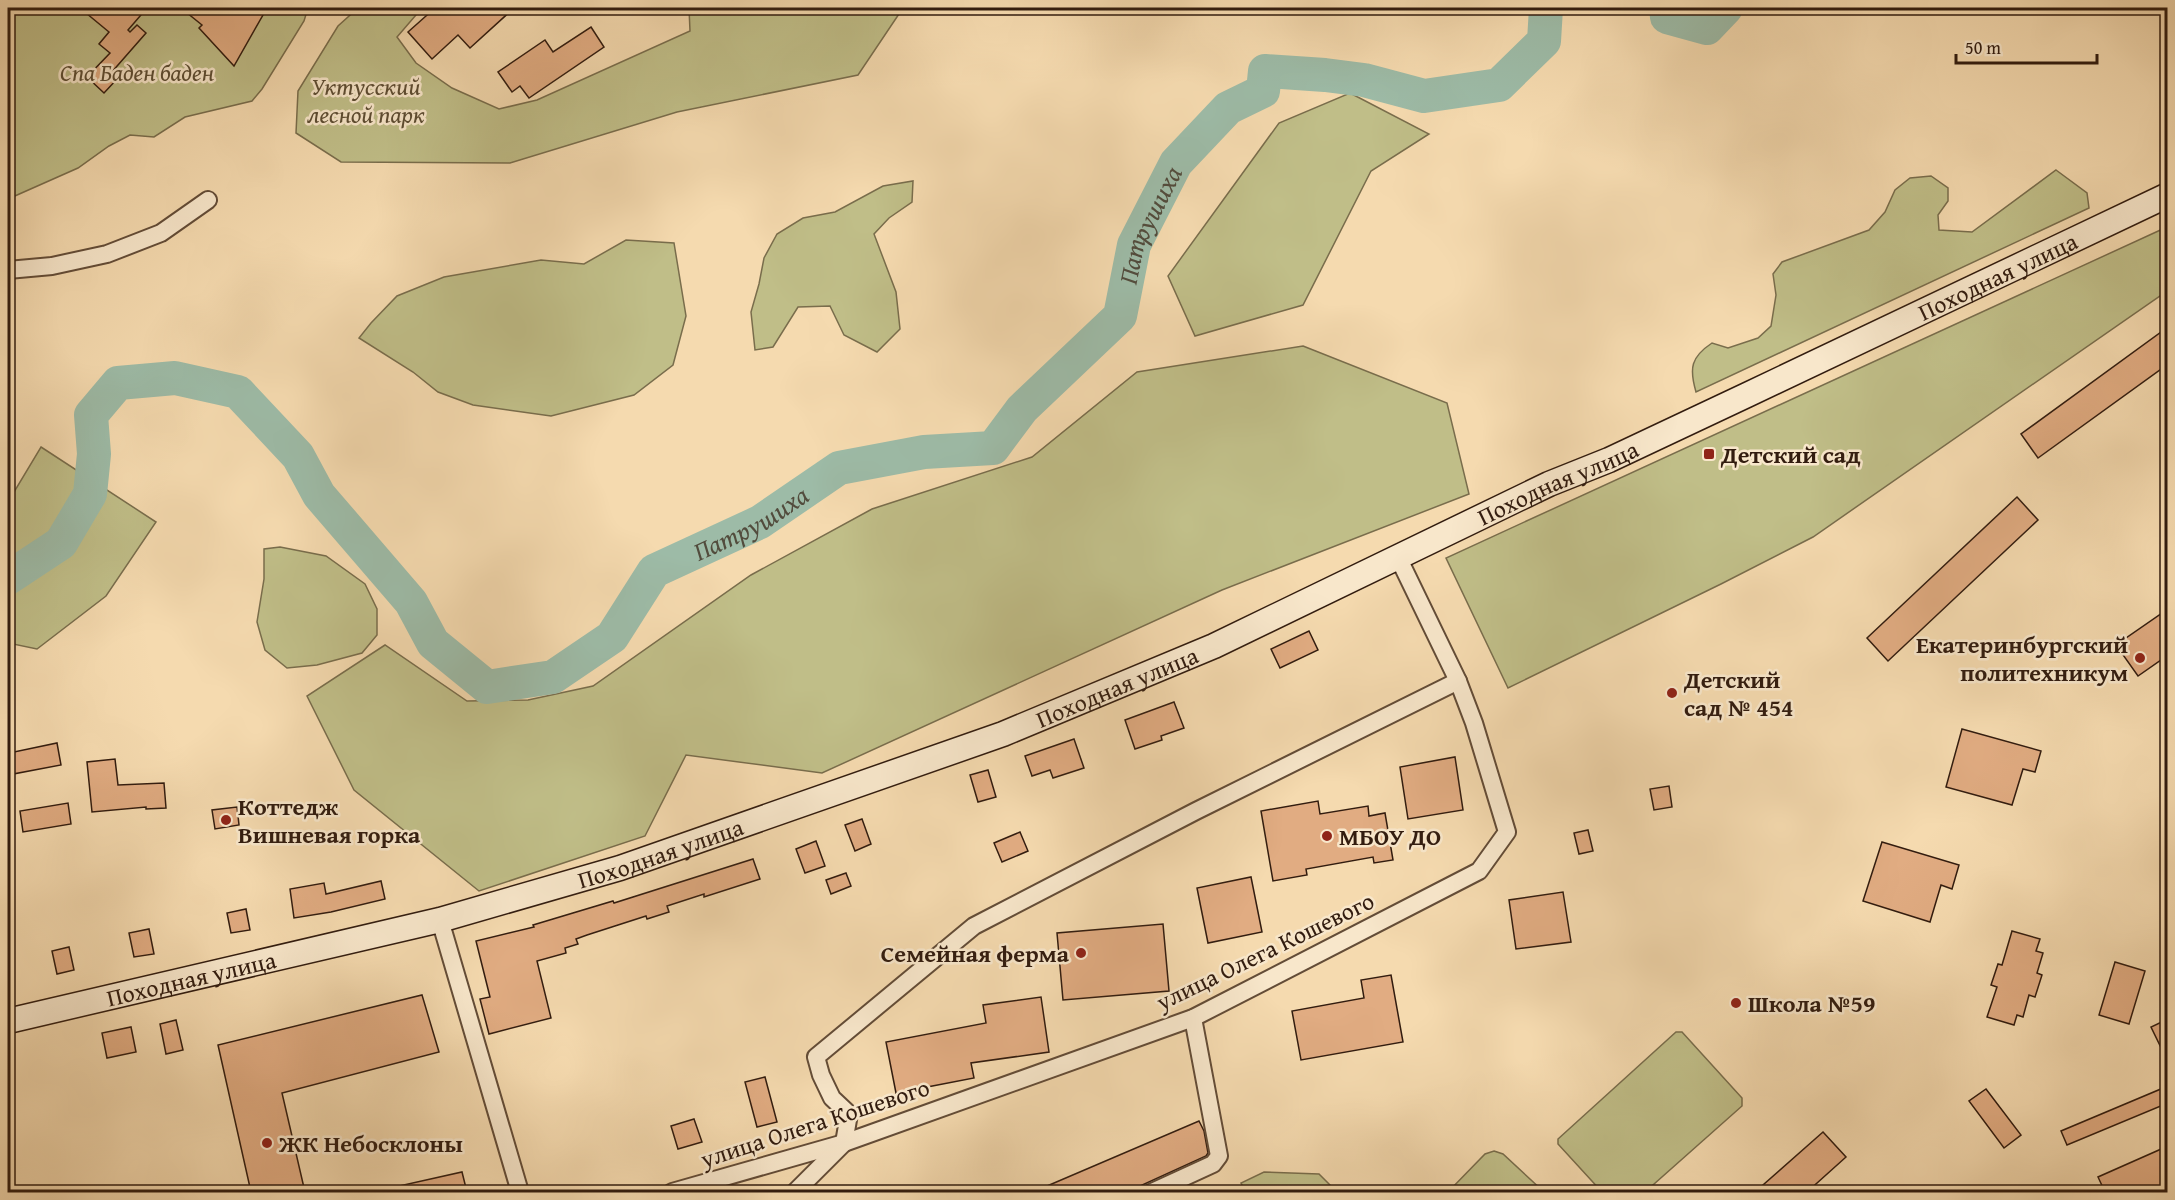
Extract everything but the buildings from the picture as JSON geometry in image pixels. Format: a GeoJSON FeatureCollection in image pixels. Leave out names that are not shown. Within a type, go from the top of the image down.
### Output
{"type":"FeatureCollection","features":[{"type":"Feature","properties":{"kind":"main road","name":"Походная улица"},"geometry":{"type":"LineString","coordinates":[[8,1021],[440,920],[620,868],[1003,734],[1214,646],[1549,484],[1609,460],[1747,396],[2168,195]]}},
{"type":"Feature","properties":{"kind":"street"},"geometry":{"type":"LineString","coordinates":[[8,270],[51,266],[107,254],[161,233],[207,200]]}},
{"type":"Feature","properties":{"kind":"street","name":"улица Олега Кошевого"},"geometry":{"type":"LineString","coordinates":[[672,1192],[844,1143],[1193,1018],[1479,871],[1507,832],[1474,723],[1458,681],[1398,557]]}},
{"type":"Feature","properties":{"kind":"street"},"geometry":{"type":"LineString","coordinates":[[795,1192],[844,1143],[849,1114],[832,1098],[821,1075],[816,1057],[974,926],[1196,811],[1458,681]]}},
{"type":"Feature","properties":{"kind":"street"},"geometry":{"type":"LineString","coordinates":[[440,920],[520,1192]]}},
{"type":"Feature","properties":{"kind":"street"},"geometry":{"type":"LineString","coordinates":[[1152,1192],[1213,1164],[1219,1156],[1193,1018]]}},
{"type":"Feature","properties":{"kind":"green space","name":"Спа Баден баден"},"geometry":{"type":"Polygon","coordinates":[[[8,8],[308,8],[304,21],[262,89],[252,101],[185,117],[154,137],[130,135],[109,146],[78,168],[8,199],[8,8]]]}},
{"type":"Feature","properties":{"kind":"green space","name":"Уктусский лесной парк"},"geometry":{"type":"Polygon","coordinates":[[[358,8],[422,8],[397,37],[416,63],[452,88],[499,109],[537,100],[690,31],[689,8],[903,8],[858,75],[677,112],[510,163],[341,162],[296,133],[298,91],[338,26],[358,8]]]}},
{"type":"Feature","properties":{"kind":"green space"},"geometry":{"type":"Polygon","coordinates":[[[1350,93],[1429,134],[1371,171],[1303,305],[1195,336],[1168,276],[1279,123],[1350,93]]]}},
{"type":"Feature","properties":{"kind":"green space"},"geometry":{"type":"Polygon","coordinates":[[[2056,170],[2087,193],[2089,208],[1696,392],[1692,370],[1696,358],[1705,348],[1712,343],[1728,348],[1758,338],[1771,326],[1776,295],[1773,274],[1782,262],[1869,230],[1885,212],[1895,190],[1910,178],[1931,176],[1948,188],[1948,201],[1938,215],[1939,230],[1972,232],[2056,170]]]}},
{"type":"Feature","properties":{"kind":"green space"},"geometry":{"type":"Polygon","coordinates":[[[913,181],[912,202],[889,218],[874,234],[896,292],[900,329],[877,352],[844,335],[830,306],[798,307],[773,347],[755,350],[751,312],[764,258],[777,234],[803,218],[835,212],[883,186],[913,181]]]}},
{"type":"Feature","properties":{"kind":"green space"},"geometry":{"type":"Polygon","coordinates":[[[2167,227],[2167,291],[1813,537],[1508,688],[1446,558],[2167,227]]]}},
{"type":"Feature","properties":{"kind":"green space"},"geometry":{"type":"Polygon","coordinates":[[[626,240],[674,243],[686,316],[673,365],[634,395],[551,416],[473,405],[438,392],[413,372],[359,338],[397,296],[444,277],[541,260],[584,264],[626,240]]]}},
{"type":"Feature","properties":{"kind":"green space"},"geometry":{"type":"Polygon","coordinates":[[[1303,346],[1447,403],[1469,494],[1222,590],[822,773],[686,755],[645,836],[479,891],[354,790],[307,696],[385,645],[467,701],[528,700],[593,686],[751,575],[872,509],[1032,457],[1137,372],[1303,346]]]}},
{"type":"Feature","properties":{"kind":"green space"},"geometry":{"type":"Polygon","coordinates":[[[41,447],[156,522],[106,596],[37,649],[8,643],[8,502],[41,447]]]}},
{"type":"Feature","properties":{"kind":"green space"},"geometry":{"type":"Polygon","coordinates":[[[280,547],[326,556],[365,584],[377,609],[377,635],[362,653],[317,665],[287,668],[265,650],[257,622],[264,579],[264,549],[280,547]]]}},
{"type":"Feature","properties":{"kind":"green space"},"geometry":{"type":"Polygon","coordinates":[[[1676,1032],[1682,1032],[1742,1098],[1742,1106],[1645,1192],[1602,1192],[1558,1144],[1558,1139],[1676,1032]]]}},
{"type":"Feature","properties":{"kind":"green space"},"geometry":{"type":"Polygon","coordinates":[[[1494,1151],[1503,1154],[1544,1192],[1448,1192],[1485,1154],[1494,1151]]]}},
{"type":"Feature","properties":{"kind":"green space"},"geometry":{"type":"Polygon","coordinates":[[[1264,1172],[1319,1174],[1337,1192],[1246,1192],[1241,1183],[1264,1172]]]}},
{"type":"Feature","properties":{"kind":"waterway","name":"Патрушиха"},"geometry":{"type":"LineString","coordinates":[[8,578],[61,543],[90,494],[94,454],[91,415],[118,383],[175,378],[238,392],[298,456],[319,495],[411,602],[433,643],[487,687],[553,677],[612,637],[654,571],[760,522],[839,468],[924,452],[993,448],[1022,409],[1120,316],[1134,245],[1176,163],[1228,108],[1263,91],[1265,71],[1364,80],[1424,96],[1499,85],[1544,41],[1546,8]]}},
{"type":"Feature","properties":{"kind":"waterway","name":"Патрушиха"},"geometry":{"type":"LineString","coordinates":[[1666,8],[1667,17],[1707,28],[1726,8]]}},
{"type":"Feature","properties":{"kind":"place","name":"Детский сад"},"geometry":{"type":"Point","coordinates":[1709,454]}},
{"type":"Feature","properties":{"kind":"place","name":"Екатеринбургский политехникум"},"geometry":{"type":"Point","coordinates":[2140,658]}},
{"type":"Feature","properties":{"kind":"place","name":"Детский сад № 454"},"geometry":{"type":"Point","coordinates":[1672,693]}},
{"type":"Feature","properties":{"kind":"place","name":"Коттедж Вишневая горка"},"geometry":{"type":"Point","coordinates":[226,820]}},
{"type":"Feature","properties":{"kind":"place","name":"МБОУ ДО"},"geometry":{"type":"Point","coordinates":[1327,836]}},
{"type":"Feature","properties":{"kind":"place","name":"Семейная ферма"},"geometry":{"type":"Point","coordinates":[1081,953]}},
{"type":"Feature","properties":{"kind":"place","name":"Школа №59"},"geometry":{"type":"Point","coordinates":[1736,1003]}},
{"type":"Feature","properties":{"kind":"place","name":"ЖК Небосклоны"},"geometry":{"type":"Point","coordinates":[267,1143]}}]}
